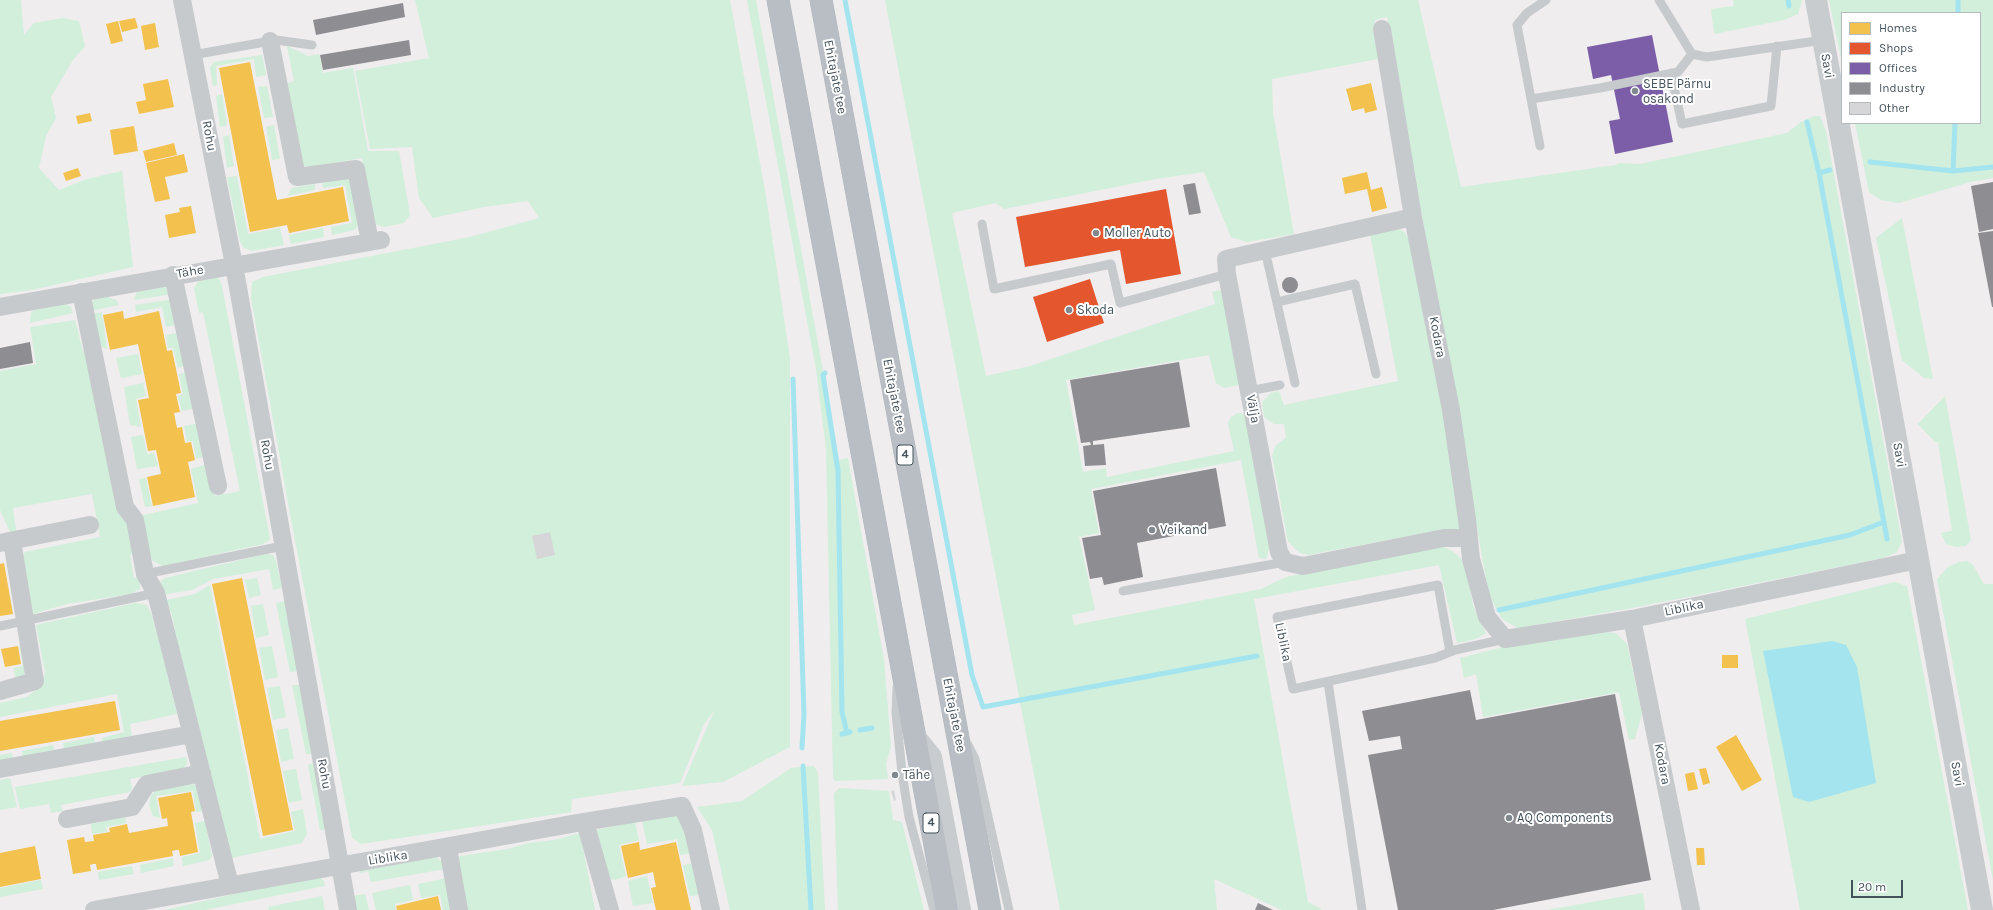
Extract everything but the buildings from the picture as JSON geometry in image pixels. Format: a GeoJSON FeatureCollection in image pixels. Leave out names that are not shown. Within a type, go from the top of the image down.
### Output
{"type":"FeatureCollection","features":[{"type":"Feature","properties":{"kind":"highway","name":"4"},"geometry":{"type":"LineString","coordinates":[[778,0],[947,910]]}},
{"type":"Feature","properties":{"kind":"highway","name":"Ehitajate tee"},"geometry":{"type":"LineString","coordinates":[[821,0],[990,910]]}},
{"type":"Feature","properties":{"kind":"street","name":"Rohu"},"geometry":{"type":"LineString","coordinates":[[182,0],[234,265],[348,910]]}},
{"type":"Feature","properties":{"kind":"street","name":"Savi"},"geometry":{"type":"LineString","coordinates":[[1816,0],[1982,910]]}},
{"type":"Feature","properties":{"kind":"street","name":"Kodara"},"geometry":{"type":"LineString","coordinates":[[1382,29],[1413,217],[1451,410],[1471,559],[1487,616],[1505,639]]}},
{"type":"Feature","properties":{"kind":"street","name":"Tähe"},"geometry":{"type":"LineString","coordinates":[[0,307],[173,275],[375,241],[356,169],[297,178],[270,41]]}},
{"type":"Feature","properties":{"kind":"street","name":"Välja"},"geometry":{"type":"LineString","coordinates":[[1285,562],[1279,552],[1227,274],[1226,259],[1413,217]]}},
{"type":"Feature","properties":{"kind":"street"},"geometry":{"type":"LineString","coordinates":[[173,275],[218,486]]}},
{"type":"Feature","properties":{"kind":"street"},"geometry":{"type":"LineString","coordinates":[[81,292],[125,507],[135,520],[145,574],[156,593],[230,885]]}},
{"type":"Feature","properties":{"kind":"street"},"geometry":{"type":"LineString","coordinates":[[0,691],[35,681],[25,620],[6,542],[90,525]]}},
{"type":"Feature","properties":{"kind":"street"},"geometry":{"type":"LineString","coordinates":[[1285,562],[1303,566],[1444,538],[1469,538]]}},
{"type":"Feature","properties":{"kind":"street","name":"Liblika"},"geometry":{"type":"LineString","coordinates":[[1505,639],[1632,619],[1918,560]]}},
{"type":"Feature","properties":{"kind":"street","name":"Kodara"},"geometry":{"type":"LineString","coordinates":[[1632,619],[1691,910]]}},
{"type":"Feature","properties":{"kind":"street"},"geometry":{"type":"LineString","coordinates":[[0,769],[192,734]]}},
{"type":"Feature","properties":{"kind":"street"},"geometry":{"type":"LineString","coordinates":[[914,736],[931,757],[960,910]]}},
{"type":"Feature","properties":{"kind":"street"},"geometry":{"type":"LineString","coordinates":[[66,819],[132,807],[147,784],[202,773]]}},
{"type":"Feature","properties":{"kind":"street","name":"Liblika"},"geometry":{"type":"LineString","coordinates":[[94,910],[150,905],[230,885],[682,806],[693,830],[711,910]]}},
{"type":"Feature","properties":{"kind":"street"},"geometry":{"type":"LineString","coordinates":[[585,822],[610,910]]}},
{"type":"Feature","properties":{"kind":"street"},"geometry":{"type":"LineString","coordinates":[[448,848],[459,910]]}},
{"type":"Feature","properties":{"kind":"lane"},"geometry":{"type":"LineString","coordinates":[[1540,146],[1517,25],[1526,13],[1546,0]]}},
{"type":"Feature","properties":{"kind":"lane"},"geometry":{"type":"LineString","coordinates":[[1659,0],[1692,54],[1707,57],[1823,40]]}},
{"type":"Feature","properties":{"kind":"lane"},"geometry":{"type":"LineString","coordinates":[[193,55],[276,40],[312,45]]}},
{"type":"Feature","properties":{"kind":"lane"},"geometry":{"type":"LineString","coordinates":[[1671,73],[1682,124],[1771,106],[1777,46]]}},
{"type":"Feature","properties":{"kind":"lane"},"geometry":{"type":"LineString","coordinates":[[1531,99],[1600,88],[1678,72],[1692,54]]}},
{"type":"Feature","properties":{"kind":"lane"},"geometry":{"type":"LineString","coordinates":[[982,224],[994,289],[1111,264],[1120,303],[1227,274]]}},
{"type":"Feature","properties":{"kind":"lane"},"geometry":{"type":"LineString","coordinates":[[1265,250],[1295,383]]}},
{"type":"Feature","properties":{"kind":"lane"},"geometry":{"type":"LineString","coordinates":[[1277,302],[1355,284],[1376,374]]}},
{"type":"Feature","properties":{"kind":"lane"},"geometry":{"type":"LineString","coordinates":[[1249,391],[1280,385]]}},
{"type":"Feature","properties":{"kind":"lane"},"geometry":{"type":"LineString","coordinates":[[145,574],[283,546]]}},
{"type":"Feature","properties":{"kind":"lane"},"geometry":{"type":"LineString","coordinates":[[1123,591],[1285,562]]}},
{"type":"Feature","properties":{"kind":"lane","name":"Liblika"},"geometry":{"type":"LineString","coordinates":[[1450,652],[1438,585],[1278,617],[1293,689],[1435,658],[1450,652],[1505,639]]}},
{"type":"Feature","properties":{"kind":"lane"},"geometry":{"type":"LineString","coordinates":[[0,626],[156,593]]}},
{"type":"Feature","properties":{"kind":"lane"},"geometry":{"type":"LineString","coordinates":[[898,648],[896,713],[902,773],[910,817],[934,910]]}},
{"type":"Feature","properties":{"kind":"lane"},"geometry":{"type":"LineString","coordinates":[[1328,682],[1362,910]]}},
{"type":"Feature","properties":{"kind":"lane"},"geometry":{"type":"LineString","coordinates":[[955,723],[975,759],[1009,910]]}},
{"type":"Feature","properties":{"kind":"green space"},"geometry":{"type":"Polygon","coordinates":[[[0,0],[21,0],[24,35],[34,23],[63,18],[79,21],[85,46],[73,60],[51,97],[56,118],[46,136],[39,168],[59,190],[87,179],[122,171],[133,267],[32,290],[0,294],[0,0]]]}},
{"type":"Feature","properties":{"kind":"green space"},"geometry":{"type":"Polygon","coordinates":[[[415,0],[730,0],[766,196],[790,359],[790,747],[723,782],[682,786],[714,711],[704,724],[680,783],[572,799],[571,812],[361,844],[352,838],[293,530],[251,298],[252,282],[263,277],[470,237],[539,218],[528,201],[484,207],[433,218],[419,198],[412,147],[370,149],[355,71],[429,58],[415,0]]]}},
{"type":"Feature","properties":{"kind":"green space"},"geometry":{"type":"Polygon","coordinates":[[[747,0],[756,0],[839,460],[848,458],[884,660],[891,746],[886,764],[888,779],[836,781],[833,778],[826,449],[816,369],[747,0]]]}},
{"type":"Feature","properties":{"kind":"green space"},"geometry":{"type":"Polygon","coordinates":[[[885,0],[1418,0],[1461,187],[1616,165],[1618,163],[1640,164],[1787,133],[1801,122],[1814,116],[1820,116],[1826,131],[1902,542],[1897,552],[1883,558],[1632,608],[1518,628],[1503,620],[1489,596],[1387,17],[1375,20],[1378,59],[1272,79],[1273,113],[1294,234],[1247,242],[1231,237],[1204,172],[1156,179],[1004,209],[995,203],[952,213],[986,376],[1030,366],[1215,304],[1212,292],[1219,290],[1223,293],[1239,385],[1224,388],[1216,383],[1209,355],[1066,380],[1083,472],[1106,468],[1107,477],[1234,451],[1228,423],[1231,417],[1238,413],[1248,415],[1270,546],[1266,559],[1259,558],[1241,460],[1091,489],[1099,533],[1079,537],[1095,610],[1072,615],[1074,625],[1261,589],[1286,577],[1432,548],[1444,547],[1454,552],[1461,559],[1467,571],[1473,606],[1486,633],[1476,639],[1457,643],[1439,565],[1254,599],[1308,902],[1323,910],[1282,910],[1214,879],[1217,910],[1060,910],[885,0]]]}},
{"type":"Feature","properties":{"kind":"green space"},"geometry":{"type":"Polygon","coordinates":[[[1733,0],[1802,1],[1798,14],[1784,20],[1714,34],[1711,9],[1734,6],[1733,0]]]}},
{"type":"Feature","properties":{"kind":"green space"},"geometry":{"type":"Polygon","coordinates":[[[1829,0],[1993,0],[1993,178],[1970,182],[1899,203],[1881,200],[1869,192],[1855,124],[1981,124],[1981,12],[1841,12],[1841,58],[1829,0]]]}},
{"type":"Feature","properties":{"kind":"green space"},"geometry":{"type":"Polygon","coordinates":[[[287,46],[308,56],[319,54],[323,73],[353,68],[368,151],[399,151],[410,215],[404,223],[384,227],[377,225],[373,220],[362,158],[309,167],[302,165],[285,84],[294,81],[287,46]]]}},
{"type":"Feature","properties":{"kind":"green space"},"geometry":{"type":"Polygon","coordinates":[[[262,55],[266,75],[256,77],[254,59],[216,66],[217,85],[213,86],[210,67],[214,62],[262,55]]]}},
{"type":"Feature","properties":{"kind":"green space"},"geometry":{"type":"Polygon","coordinates":[[[267,86],[273,117],[264,118],[258,87],[267,86]]]}},
{"type":"Feature","properties":{"kind":"green space"},"geometry":{"type":"Polygon","coordinates":[[[222,94],[227,125],[220,127],[216,96],[222,94]]]}},
{"type":"Feature","properties":{"kind":"green space"},"geometry":{"type":"Polygon","coordinates":[[[274,125],[280,159],[272,160],[266,127],[274,125]]]}},
{"type":"Feature","properties":{"kind":"green space"},"geometry":{"type":"Polygon","coordinates":[[[229,135],[234,166],[227,168],[223,137],[229,135]]]}},
{"type":"Feature","properties":{"kind":"green space"},"geometry":{"type":"Polygon","coordinates":[[[237,176],[248,234],[280,228],[284,245],[252,251],[244,248],[240,242],[227,177],[237,176]]]}},
{"type":"Feature","properties":{"kind":"green space"},"geometry":{"type":"Polygon","coordinates":[[[347,178],[350,181],[358,225],[354,230],[332,235],[331,227],[352,223],[345,185],[323,188],[322,183],[347,178]]]}},
{"type":"Feature","properties":{"kind":"green space"},"geometry":{"type":"Polygon","coordinates":[[[315,184],[315,190],[287,196],[292,188],[315,184]]]}},
{"type":"Feature","properties":{"kind":"green space"},"geometry":{"type":"Polygon","coordinates":[[[1902,218],[1933,379],[1924,378],[1902,360],[1876,238],[1902,218]]]}},
{"type":"Feature","properties":{"kind":"green space"},"geometry":{"type":"Polygon","coordinates":[[[323,228],[324,237],[291,244],[289,235],[323,228]]]}},
{"type":"Feature","properties":{"kind":"green space"},"geometry":{"type":"Polygon","coordinates":[[[1397,228],[1404,232],[1413,245],[1463,522],[1458,529],[1445,529],[1308,555],[1300,553],[1288,542],[1272,456],[1276,445],[1286,438],[1284,424],[1274,424],[1264,417],[1262,402],[1271,393],[1279,391],[1284,405],[1398,381],[1370,234],[1397,228]]]}},
{"type":"Feature","properties":{"kind":"green space"},"geometry":{"type":"Polygon","coordinates":[[[216,277],[220,280],[222,286],[270,539],[263,544],[163,566],[153,561],[149,554],[142,526],[143,515],[198,503],[191,469],[208,464],[215,496],[240,491],[203,312],[199,313],[194,288],[200,279],[216,277]]]}},
{"type":"Feature","properties":{"kind":"green space"},"geometry":{"type":"Polygon","coordinates":[[[163,287],[167,288],[173,294],[134,300],[137,292],[163,287]]]}},
{"type":"Feature","properties":{"kind":"green space"},"geometry":{"type":"Polygon","coordinates":[[[107,297],[116,300],[119,305],[90,311],[91,302],[96,298],[107,297]]]}},
{"type":"Feature","properties":{"kind":"green space"},"geometry":{"type":"Polygon","coordinates":[[[174,299],[180,324],[166,327],[162,307],[136,312],[135,305],[174,299]]]}},
{"type":"Feature","properties":{"kind":"green space"},"geometry":{"type":"Polygon","coordinates":[[[66,304],[71,307],[73,313],[30,323],[31,312],[34,310],[66,304]]]}},
{"type":"Feature","properties":{"kind":"green space"},"geometry":{"type":"Polygon","coordinates":[[[102,312],[107,349],[101,347],[92,314],[102,312]]]}},
{"type":"Feature","properties":{"kind":"green space"},"geometry":{"type":"Polygon","coordinates":[[[75,320],[83,351],[88,354],[135,554],[130,555],[134,578],[140,577],[140,589],[130,594],[67,604],[33,614],[30,611],[20,560],[25,552],[100,537],[92,494],[13,508],[17,537],[12,537],[0,510],[0,371],[36,364],[30,327],[75,320]]]}},
{"type":"Feature","properties":{"kind":"green space"},"geometry":{"type":"Polygon","coordinates":[[[182,332],[188,365],[178,368],[173,348],[168,348],[166,335],[182,332]]]}},
{"type":"Feature","properties":{"kind":"green space"},"geometry":{"type":"Polygon","coordinates":[[[138,354],[142,374],[121,378],[116,358],[138,354]]]}},
{"type":"Feature","properties":{"kind":"green space"},"geometry":{"type":"Polygon","coordinates":[[[190,372],[197,408],[182,411],[178,396],[183,394],[179,374],[190,372]]]}},
{"type":"Feature","properties":{"kind":"green space"},"geometry":{"type":"Polygon","coordinates":[[[143,383],[146,396],[136,399],[141,427],[130,425],[124,387],[143,383]]]}},
{"type":"Feature","properties":{"kind":"green space"},"geometry":{"type":"Polygon","coordinates":[[[1945,396],[1971,540],[1966,546],[1956,547],[1946,544],[1941,533],[1952,531],[1938,442],[1935,442],[1918,424],[1945,396]]]}},
{"type":"Feature","properties":{"kind":"green space"},"geometry":{"type":"Polygon","coordinates":[[[201,423],[208,455],[196,459],[193,441],[187,441],[184,426],[201,423]]]}},
{"type":"Feature","properties":{"kind":"green space"},"geometry":{"type":"Polygon","coordinates":[[[143,435],[147,454],[154,453],[158,466],[137,469],[131,437],[143,435]]]}},
{"type":"Feature","properties":{"kind":"green space"},"geometry":{"type":"Polygon","coordinates":[[[146,478],[152,506],[145,507],[139,479],[146,478]]]}},
{"type":"Feature","properties":{"kind":"green space"},"geometry":{"type":"Polygon","coordinates":[[[266,554],[273,555],[276,561],[282,588],[273,590],[269,569],[213,579],[192,590],[161,595],[159,587],[161,581],[165,578],[266,554]]]}},
{"type":"Feature","properties":{"kind":"green space"},"geometry":{"type":"Polygon","coordinates":[[[1967,561],[1973,565],[1984,584],[1993,584],[1993,880],[1937,579],[1948,567],[1959,562],[1967,561]]]}},
{"type":"Feature","properties":{"kind":"green space"},"geometry":{"type":"Polygon","coordinates":[[[257,578],[261,595],[249,598],[245,580],[257,578]]]}},
{"type":"Feature","properties":{"kind":"green space"},"geometry":{"type":"Polygon","coordinates":[[[1895,582],[1907,586],[1968,910],[1800,910],[1745,619],[1895,582]]]}},
{"type":"Feature","properties":{"kind":"green space"},"geometry":{"type":"Polygon","coordinates":[[[210,585],[260,839],[295,831],[291,812],[303,809],[307,834],[302,843],[231,858],[171,630],[175,629],[171,611],[166,612],[162,601],[195,594],[210,585]]]}},
{"type":"Feature","properties":{"kind":"green space"},"geometry":{"type":"Polygon","coordinates":[[[285,601],[299,671],[290,672],[276,603],[285,601]]]}},
{"type":"Feature","properties":{"kind":"green space"},"geometry":{"type":"Polygon","coordinates":[[[135,603],[147,605],[152,616],[163,654],[177,714],[130,724],[132,738],[103,744],[102,738],[124,732],[117,694],[0,717],[0,703],[27,697],[43,684],[45,672],[36,625],[135,603]]]}},
{"type":"Feature","properties":{"kind":"green space"},"geometry":{"type":"Polygon","coordinates":[[[263,604],[269,635],[256,638],[251,606],[263,604]]]}},
{"type":"Feature","properties":{"kind":"green space"},"geometry":{"type":"Polygon","coordinates":[[[1603,632],[1616,633],[1627,644],[1642,714],[1635,739],[1629,740],[1619,692],[1483,717],[1476,674],[1464,678],[1460,658],[1507,646],[1603,632]]]}},
{"type":"Feature","properties":{"kind":"green space"},"geometry":{"type":"Polygon","coordinates":[[[24,643],[26,670],[23,676],[16,680],[13,668],[23,666],[19,644],[24,643]]]}},
{"type":"Feature","properties":{"kind":"green space"},"geometry":{"type":"Polygon","coordinates":[[[272,646],[278,677],[265,680],[259,648],[272,646]]]}},
{"type":"Feature","properties":{"kind":"green space"},"geometry":{"type":"Polygon","coordinates":[[[292,685],[301,685],[314,754],[306,754],[292,685]]]}},
{"type":"Feature","properties":{"kind":"green space"},"geometry":{"type":"Polygon","coordinates":[[[280,686],[286,717],[273,720],[267,688],[280,686]]]}},
{"type":"Feature","properties":{"kind":"green space"},"geometry":{"type":"Polygon","coordinates":[[[288,728],[294,759],[281,762],[276,730],[288,728]]]}},
{"type":"Feature","properties":{"kind":"green space"},"geometry":{"type":"Polygon","coordinates":[[[94,737],[95,744],[64,750],[63,743],[94,737]]]}},
{"type":"Feature","properties":{"kind":"green space"},"geometry":{"type":"Polygon","coordinates":[[[53,745],[55,752],[23,758],[22,751],[53,745]]]}},
{"type":"Feature","properties":{"kind":"green space"},"geometry":{"type":"Polygon","coordinates":[[[12,753],[13,759],[0,762],[0,755],[12,753]]]}},
{"type":"Feature","properties":{"kind":"green space"},"geometry":{"type":"Polygon","coordinates":[[[186,757],[187,763],[185,767],[179,770],[130,779],[132,787],[130,792],[61,805],[63,811],[51,813],[49,804],[20,809],[15,787],[186,757]]]}},
{"type":"Feature","properties":{"kind":"green space"},"geometry":{"type":"Polygon","coordinates":[[[315,763],[328,829],[320,830],[308,765],[315,763]]]}},
{"type":"Feature","properties":{"kind":"green space"},"geometry":{"type":"Polygon","coordinates":[[[814,766],[818,773],[825,910],[730,910],[712,830],[697,807],[742,801],[791,768],[814,766]]]}},
{"type":"Feature","properties":{"kind":"green space"},"geometry":{"type":"Polygon","coordinates":[[[296,769],[302,800],[289,803],[283,771],[296,769]]]}},
{"type":"Feature","properties":{"kind":"green space"},"geometry":{"type":"Polygon","coordinates":[[[10,778],[17,807],[0,810],[0,780],[10,778]]]}},
{"type":"Feature","properties":{"kind":"green space"},"geometry":{"type":"Polygon","coordinates":[[[189,783],[195,785],[200,791],[205,811],[196,812],[193,791],[156,796],[160,818],[153,816],[149,805],[151,796],[156,790],[189,783]]]}},
{"type":"Feature","properties":{"kind":"green space"},"geometry":{"type":"Polygon","coordinates":[[[839,788],[889,791],[893,820],[902,822],[924,910],[838,910],[834,794],[839,788]]]}},
{"type":"Feature","properties":{"kind":"green space"},"geometry":{"type":"Polygon","coordinates":[[[675,814],[682,818],[691,853],[680,855],[677,839],[647,844],[642,821],[675,814]]]}},
{"type":"Feature","properties":{"kind":"green space"},"geometry":{"type":"Polygon","coordinates":[[[125,817],[126,823],[106,827],[107,832],[92,834],[91,824],[125,817]]]}},
{"type":"Feature","properties":{"kind":"green space"},"geometry":{"type":"Polygon","coordinates":[[[205,821],[212,856],[210,860],[183,866],[182,857],[200,853],[195,823],[205,821]]]}},
{"type":"Feature","properties":{"kind":"green space"},"geometry":{"type":"Polygon","coordinates":[[[635,822],[639,840],[619,845],[626,876],[615,880],[607,878],[595,830],[635,822]]]}},
{"type":"Feature","properties":{"kind":"green space"},"geometry":{"type":"Polygon","coordinates":[[[580,833],[595,910],[464,910],[456,859],[460,856],[508,849],[529,843],[554,840],[580,833]]]}},
{"type":"Feature","properties":{"kind":"green space"},"geometry":{"type":"Polygon","coordinates":[[[435,856],[442,862],[445,869],[371,882],[368,871],[360,873],[359,869],[435,856]]]}},
{"type":"Feature","properties":{"kind":"green space"},"geometry":{"type":"Polygon","coordinates":[[[173,858],[174,866],[141,873],[140,865],[173,858]]]}},
{"type":"Feature","properties":{"kind":"green space"},"geometry":{"type":"Polygon","coordinates":[[[694,863],[701,895],[690,896],[683,865],[694,863]]]}},
{"type":"Feature","properties":{"kind":"green space"},"geometry":{"type":"Polygon","coordinates":[[[132,866],[134,874],[99,880],[98,872],[132,866]]]}},
{"type":"Feature","properties":{"kind":"green space"},"geometry":{"type":"Polygon","coordinates":[[[312,876],[319,877],[324,881],[325,886],[205,910],[165,910],[312,876]]]}},
{"type":"Feature","properties":{"kind":"green space"},"geometry":{"type":"Polygon","coordinates":[[[647,876],[653,903],[633,906],[628,881],[647,876]]]}},
{"type":"Feature","properties":{"kind":"green space"},"geometry":{"type":"Polygon","coordinates":[[[447,878],[453,910],[443,910],[440,895],[421,898],[418,884],[447,878]]]}},
{"type":"Feature","properties":{"kind":"green space"},"geometry":{"type":"Polygon","coordinates":[[[41,880],[43,889],[0,897],[0,888],[41,880]]]}},
{"type":"Feature","properties":{"kind":"green space"},"geometry":{"type":"Polygon","coordinates":[[[410,885],[413,900],[395,904],[396,910],[376,910],[372,893],[410,885]]]}},
{"type":"Feature","properties":{"kind":"green space"},"geometry":{"type":"Polygon","coordinates":[[[1643,893],[1645,910],[1547,910],[1643,893]]]}},
{"type":"Feature","properties":{"kind":"green space"},"geometry":{"type":"Polygon","coordinates":[[[365,894],[369,910],[356,910],[353,896],[365,894]]]}},
{"type":"Feature","properties":{"kind":"green space"},"geometry":{"type":"Polygon","coordinates":[[[322,896],[325,910],[269,910],[268,907],[322,896]]]}},
{"type":"Feature","properties":{"kind":"water"},"geometry":{"type":"Polygon","coordinates":[[[1832,641],[1846,645],[1857,667],[1876,783],[1809,802],[1793,797],[1763,651],[1832,641]]]}},
{"type":"Feature","properties":{"kind":"waterway"},"geometry":{"type":"LineString","coordinates":[[845,0],[972,675],[983,707],[1257,656]]}},
{"type":"Feature","properties":{"kind":"waterway"},"geometry":{"type":"LineString","coordinates":[[1788,0],[1789,6]]}},
{"type":"Feature","properties":{"kind":"waterway"},"geometry":{"type":"LineString","coordinates":[[1958,0],[1958,12]]}},
{"type":"Feature","properties":{"kind":"waterway"},"geometry":{"type":"LineString","coordinates":[[1807,122],[1819,173],[1887,539]]}},
{"type":"Feature","properties":{"kind":"waterway"},"geometry":{"type":"LineString","coordinates":[[1870,162],[1953,171],[1955,124]]}},
{"type":"Feature","properties":{"kind":"waterway"},"geometry":{"type":"LineString","coordinates":[[1953,171],[1993,167]]}},
{"type":"Feature","properties":{"kind":"waterway"},"geometry":{"type":"LineString","coordinates":[[1819,173],[1830,170]]}},
{"type":"Feature","properties":{"kind":"waterway"},"geometry":{"type":"LineString","coordinates":[[825,373],[823,375],[838,471],[842,712],[847,733]]}},
{"type":"Feature","properties":{"kind":"waterway"},"geometry":{"type":"LineString","coordinates":[[793,379],[804,714],[802,748]]}},
{"type":"Feature","properties":{"kind":"waterway"},"geometry":{"type":"LineString","coordinates":[[1499,610],[1850,535],[1884,522]]}},
{"type":"Feature","properties":{"kind":"waterway"},"geometry":{"type":"LineString","coordinates":[[860,730],[872,728]]}},
{"type":"Feature","properties":{"kind":"waterway"},"geometry":{"type":"LineString","coordinates":[[842,734],[850,732]]}},
{"type":"Feature","properties":{"kind":"waterway"},"geometry":{"type":"LineString","coordinates":[[803,766],[811,910]]}},
{"type":"Feature","properties":{"kind":"place","name":"SEBE Pärnu osakond"},"geometry":{"type":"Point","coordinates":[1635,91]}},
{"type":"Feature","properties":{"kind":"place","name":"Moller Auto"},"geometry":{"type":"Point","coordinates":[1096,233]}},
{"type":"Feature","properties":{"kind":"place","name":"Skoda"},"geometry":{"type":"Point","coordinates":[1069,310]}},
{"type":"Feature","properties":{"kind":"place","name":"Veikand"},"geometry":{"type":"Point","coordinates":[1152,530]}},
{"type":"Feature","properties":{"kind":"place","name":"Tähe"},"geometry":{"type":"Point","coordinates":[895,775]}},
{"type":"Feature","properties":{"kind":"place","name":"AQ Components"},"geometry":{"type":"Point","coordinates":[1509,818]}}]}
